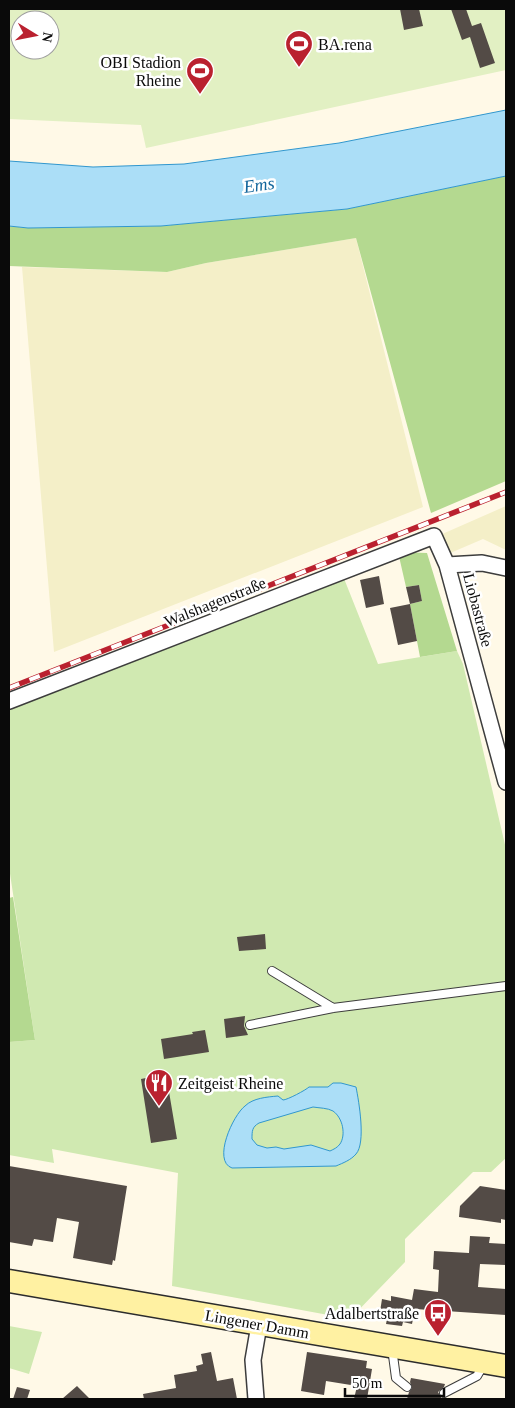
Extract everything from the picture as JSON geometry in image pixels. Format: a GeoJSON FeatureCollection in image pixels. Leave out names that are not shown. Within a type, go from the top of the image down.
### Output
{"type":"FeatureCollection","features":[{"type":"Feature","properties":{"kind":"main road","name":"Lingener Damm"},"geometry":{"type":"LineString","coordinates":[[9,1280],[149,1303],[259,1325],[496,1364]]}},
{"type":"Feature","properties":{"kind":"street","name":"Liobastraße"},"geometry":{"type":"LineString","coordinates":[[434,536],[447,565],[506,782]]}},
{"type":"Feature","properties":{"kind":"street","name":"Walshagenstraße"},"geometry":{"type":"LineString","coordinates":[[9,701],[434,536]]}},
{"type":"Feature","properties":{"kind":"street"},"geometry":{"type":"LineString","coordinates":[[447,565],[482,563],[506,568]]}},
{"type":"Feature","properties":{"kind":"street"},"geometry":{"type":"LineString","coordinates":[[256,1399],[253,1360],[259,1325]]}},
{"type":"Feature","properties":{"kind":"lane"},"geometry":{"type":"LineString","coordinates":[[272,972],[333,1008]]}},
{"type":"Feature","properties":{"kind":"lane"},"geometry":{"type":"LineString","coordinates":[[250,1025],[333,1008],[506,986]]}},
{"type":"Feature","properties":{"kind":"lane"},"geometry":{"type":"LineString","coordinates":[[392,1346],[396,1378],[407,1387]]}},
{"type":"Feature","properties":{"kind":"lane"},"geometry":{"type":"LineString","coordinates":[[444,1393],[496,1364]]}},
{"type":"Feature","properties":{"kind":"shaded area"},"geometry":{"type":"Polygon","coordinates":[[[356,238],[423,507],[54,652],[22,267],[167,272],[206,263],[356,238]]]}},
{"type":"Feature","properties":{"kind":"shaded area"},"geometry":{"type":"Polygon","coordinates":[[[506,506],[506,550],[483,539],[448,554],[440,535],[506,506]]]}},
{"type":"Feature","properties":{"kind":"green space","name":"OBI Stadion Rheine"},"geometry":{"type":"Polygon","coordinates":[[[9,9],[506,9],[506,70],[146,148],[141,125],[9,119],[9,9]]]}},
{"type":"Feature","properties":{"kind":"green space"},"geometry":{"type":"Polygon","coordinates":[[[506,176],[506,481],[431,513],[356,238],[206,263],[167,272],[9,266],[9,226],[28,228],[161,226],[347,209],[506,176]]]}},
{"type":"Feature","properties":{"kind":"green space"},"geometry":{"type":"Polygon","coordinates":[[[398,552],[427,553],[457,651],[420,657],[410,604],[422,601],[419,585],[406,587],[398,552]]]}},
{"type":"Feature","properties":{"kind":"green space"},"geometry":{"type":"Polygon","coordinates":[[[343,576],[378,664],[457,651],[463,664],[506,849],[506,1158],[491,1172],[473,1172],[405,1239],[405,1262],[350,1319],[172,1286],[178,1173],[52,1149],[54,1163],[9,1155],[9,1042],[35,1040],[9,867],[9,706],[343,576]]]}},
{"type":"Feature","properties":{"kind":"green space"},"geometry":{"type":"Polygon","coordinates":[[[13,897],[35,1040],[9,1042],[9,898],[13,897]]]}},
{"type":"Feature","properties":{"kind":"green space"},"geometry":{"type":"Polygon","coordinates":[[[9,1326],[42,1332],[29,1374],[9,1368],[9,1326]]]}},
{"type":"Feature","properties":{"kind":"water","name":"Ems"},"geometry":{"type":"Polygon","coordinates":[[[506,110],[506,176],[347,209],[161,226],[28,228],[9,226],[9,161],[93,167],[184,164],[339,143],[506,110]]]}},
{"type":"Feature","properties":{"kind":"water"},"geometry":{"type":"Polygon","coordinates":[[[333,1083],[341,1083],[356,1087],[360,1112],[361,1141],[359,1149],[352,1158],[336,1166],[232,1168],[226,1164],[224,1148],[226,1138],[235,1118],[248,1103],[260,1098],[274,1096],[285,1100],[309,1087],[328,1087],[333,1083]],[[313,1107],[259,1123],[253,1130],[252,1139],[257,1145],[267,1148],[276,1147],[284,1149],[311,1145],[330,1151],[333,1150],[342,1140],[341,1122],[333,1111],[313,1107]]]}},
{"type":"Feature","properties":{"kind":"building"},"geometry":{"type":"Polygon","coordinates":[[[400,9],[419,9],[423,26],[404,30],[400,9]]]}},
{"type":"Feature","properties":{"kind":"building"},"geometry":{"type":"Polygon","coordinates":[[[451,9],[466,9],[472,26],[481,23],[495,63],[480,68],[470,37],[462,40],[451,9]]]}},
{"type":"Feature","properties":{"kind":"building"},"geometry":{"type":"Polygon","coordinates":[[[379,576],[384,604],[366,608],[360,580],[379,576]]]}},
{"type":"Feature","properties":{"kind":"building"},"geometry":{"type":"Polygon","coordinates":[[[419,585],[422,601],[410,604],[406,587],[419,585]]]}},
{"type":"Feature","properties":{"kind":"building"},"geometry":{"type":"Polygon","coordinates":[[[410,604],[417,641],[398,645],[390,608],[410,604]]]}},
{"type":"Feature","properties":{"kind":"building"},"geometry":{"type":"Polygon","coordinates":[[[265,934],[266,949],[239,951],[237,937],[265,934]]]}},
{"type":"Feature","properties":{"kind":"building"},"geometry":{"type":"Polygon","coordinates":[[[245,1016],[244,1026],[248,1035],[226,1038],[224,1019],[245,1016]]]}},
{"type":"Feature","properties":{"kind":"building"},"geometry":{"type":"Polygon","coordinates":[[[205,1030],[209,1052],[164,1059],[161,1039],[193,1034],[192,1032],[205,1030]]]}},
{"type":"Feature","properties":{"kind":"building"},"geometry":{"type":"Polygon","coordinates":[[[166,1074],[177,1139],[151,1143],[141,1079],[166,1074]]]}},
{"type":"Feature","properties":{"kind":"building"},"geometry":{"type":"Polygon","coordinates":[[[9,1166],[127,1186],[115,1261],[113,1260],[112,1265],[73,1258],[79,1222],[57,1218],[53,1242],[34,1239],[32,1246],[9,1242],[9,1166]]]}},
{"type":"Feature","properties":{"kind":"building"},"geometry":{"type":"Polygon","coordinates":[[[480,1186],[506,1190],[506,1220],[501,1219],[501,1223],[459,1217],[460,1206],[480,1186]]]}},
{"type":"Feature","properties":{"kind":"building"},"geometry":{"type":"Polygon","coordinates":[[[470,1236],[490,1237],[489,1243],[506,1244],[506,1265],[480,1264],[478,1287],[506,1289],[506,1315],[415,1309],[412,1324],[403,1322],[402,1326],[386,1324],[387,1319],[379,1318],[382,1299],[391,1301],[391,1296],[412,1300],[414,1289],[438,1292],[439,1270],[433,1269],[434,1251],[469,1253],[470,1236]]]}},
{"type":"Feature","properties":{"kind":"building"},"geometry":{"type":"Polygon","coordinates":[[[211,1352],[217,1381],[233,1378],[237,1399],[144,1399],[143,1394],[176,1388],[174,1375],[197,1371],[196,1366],[203,1364],[201,1354],[211,1352]]]}},
{"type":"Feature","properties":{"kind":"building"},"geometry":{"type":"Polygon","coordinates":[[[307,1352],[367,1361],[366,1368],[372,1369],[367,1399],[354,1399],[357,1386],[326,1381],[324,1395],[301,1391],[307,1352]]]}},
{"type":"Feature","properties":{"kind":"building"},"geometry":{"type":"Polygon","coordinates":[[[411,1378],[445,1384],[438,1392],[442,1399],[407,1399],[412,1388],[411,1378]]]}},
{"type":"Feature","properties":{"kind":"building"},"geometry":{"type":"Polygon","coordinates":[[[77,1386],[90,1399],[62,1399],[77,1386]]]}},
{"type":"Feature","properties":{"kind":"building"},"geometry":{"type":"Polygon","coordinates":[[[17,1387],[30,1390],[27,1399],[13,1399],[17,1387]]]}},
{"type":"Feature","properties":{"kind":"railway"},"geometry":{"type":"LineString","coordinates":[[9,688],[506,492]]}},
{"type":"Feature","properties":{"kind":"place","name":"BA.rena"},"geometry":{"type":"Point","coordinates":[299,68]}},
{"type":"Feature","properties":{"kind":"place","name":"OBI Stadion Rheine"},"geometry":{"type":"Point","coordinates":[200,95]}},
{"type":"Feature","properties":{"kind":"place","name":"Zeitgeist Rheine"},"geometry":{"type":"Point","coordinates":[159,1107]}},
{"type":"Feature","properties":{"kind":"place","name":"Adalbertstraße"},"geometry":{"type":"Point","coordinates":[438,1337]}}]}
